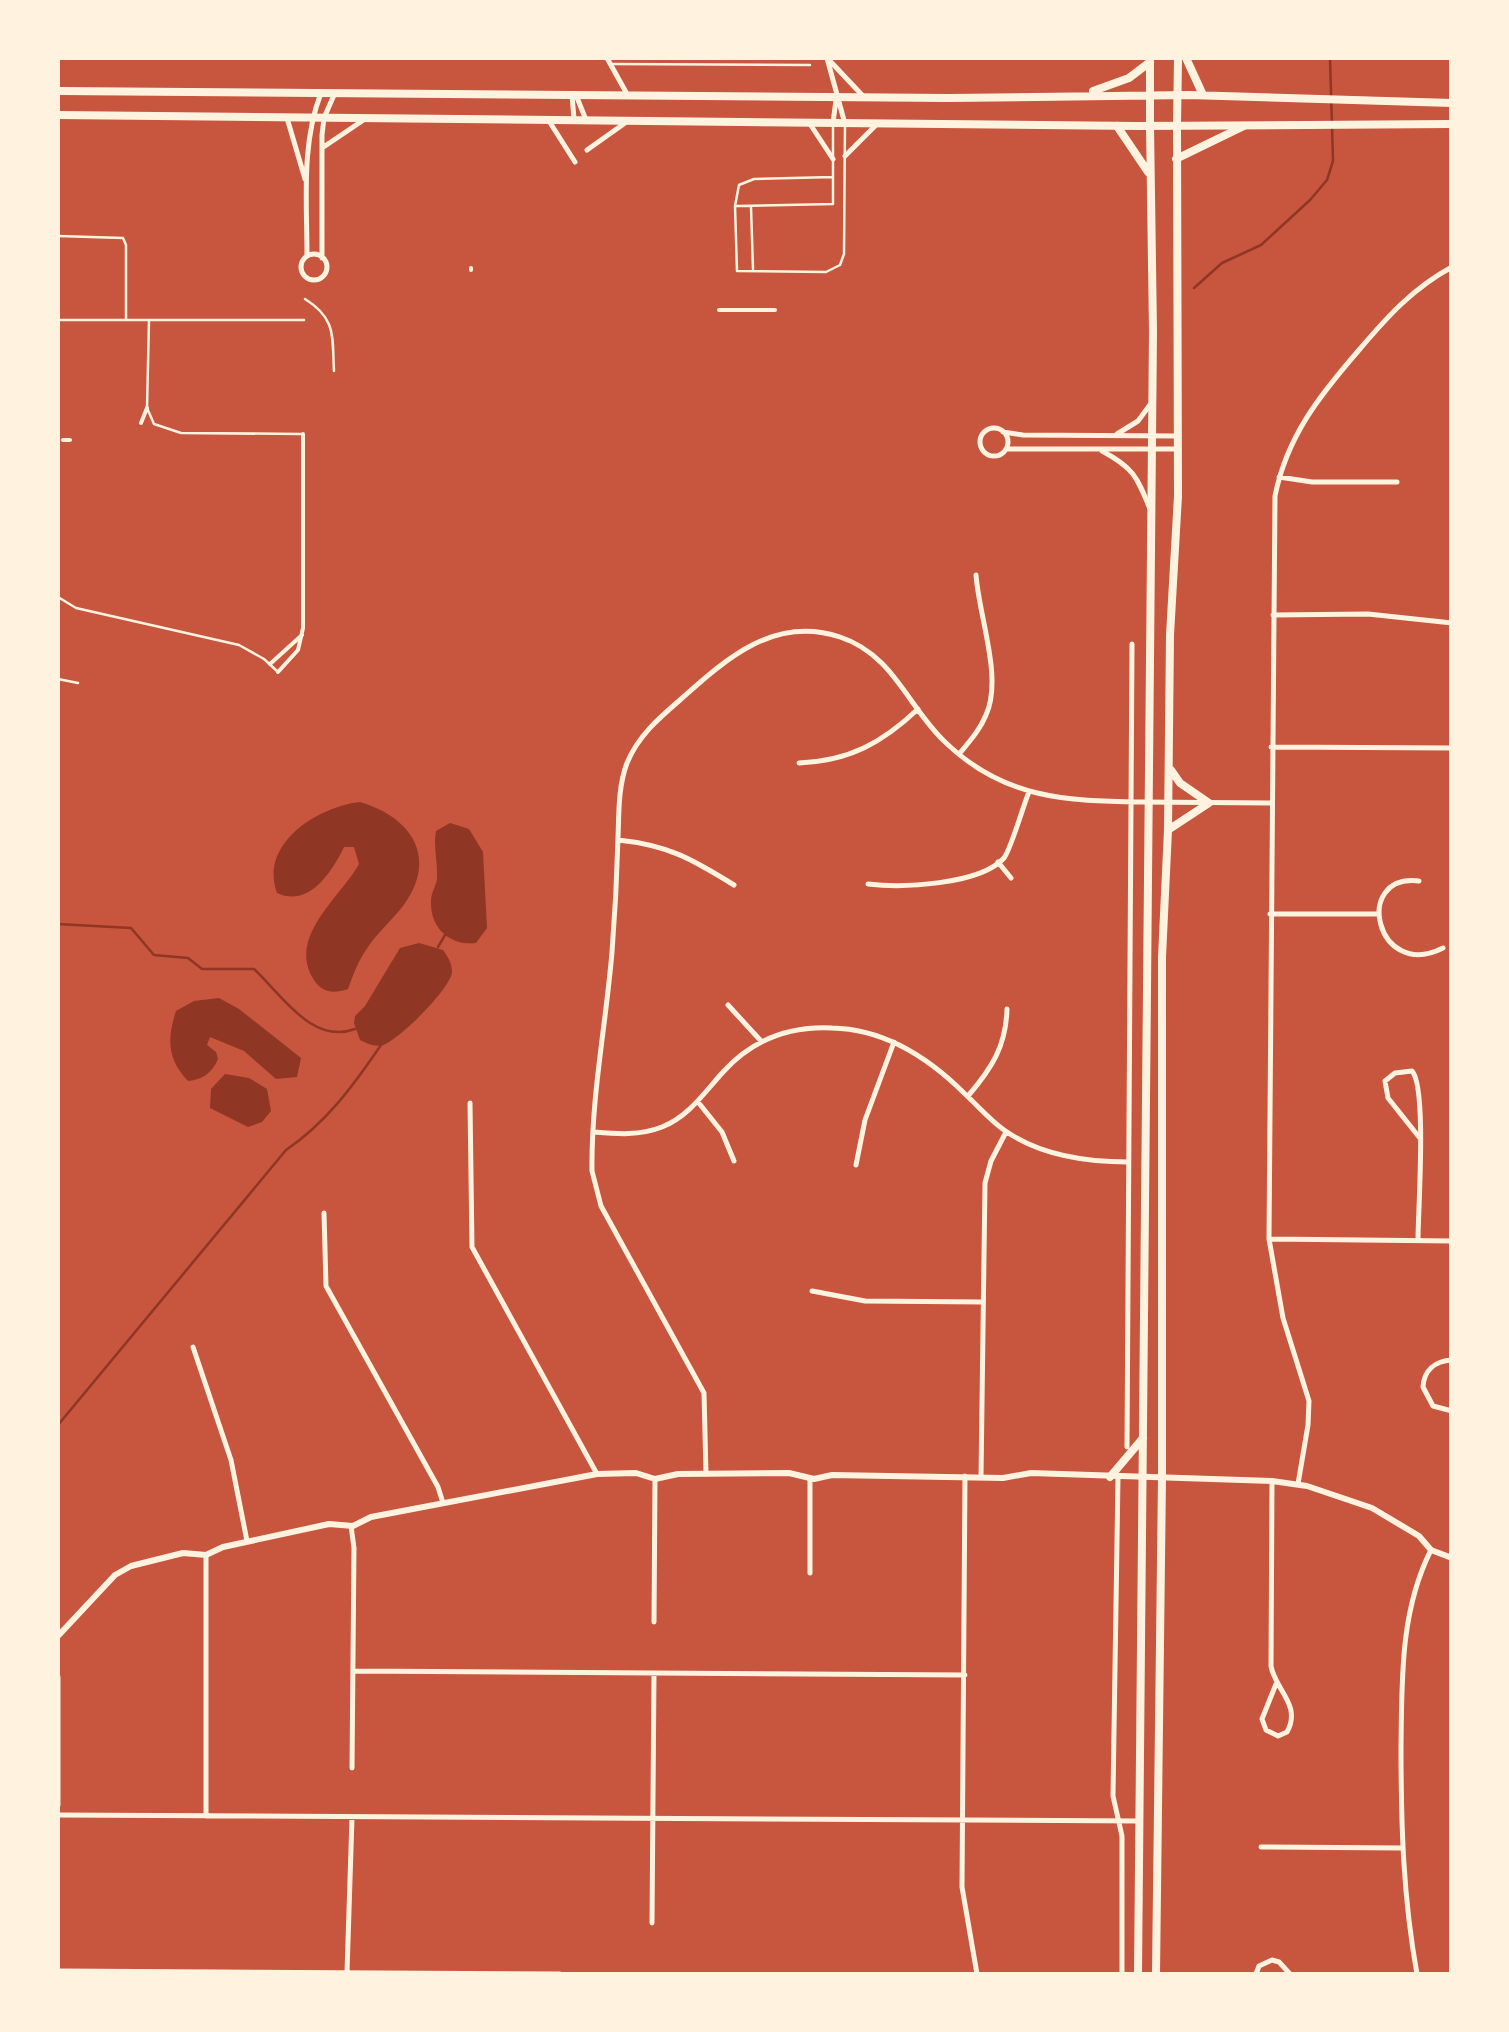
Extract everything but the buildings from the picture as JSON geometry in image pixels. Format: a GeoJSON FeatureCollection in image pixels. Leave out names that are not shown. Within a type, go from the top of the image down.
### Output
{"type":"FeatureCollection","features":[{"type":"Feature","properties":{"kind":"main road"},"geometry":{"type":"LineString","coordinates":[[1156,1974],[1162,1016],[1177,450],[1178,58]]}},
{"type":"Feature","properties":{"kind":"main road"},"geometry":{"type":"LineString","coordinates":[[1186,58],[1204,95]]}},
{"type":"Feature","properties":{"kind":"main road"},"geometry":{"type":"LineString","coordinates":[[1084,94],[1128,78],[1150,60]]}},
{"type":"Feature","properties":{"kind":"main road"},"geometry":{"type":"LineString","coordinates":[[1138,1974],[1152,402],[1150,60]]}},
{"type":"Feature","properties":{"kind":"main road"},"geometry":{"type":"LineString","coordinates":[[58,91],[836,97],[1177,94],[1452,102]]}},
{"type":"Feature","properties":{"kind":"main road"},"geometry":{"type":"LineString","coordinates":[[58,115],[625,123],[1452,124]]}},
{"type":"Feature","properties":{"kind":"main road"},"geometry":{"type":"LineString","coordinates":[[1176,159],[1248,124]]}},
{"type":"Feature","properties":{"kind":"main road"},"geometry":{"type":"LineString","coordinates":[[1118,126],[1150,176]]}},
{"type":"Feature","properties":{"kind":"main road"},"geometry":{"type":"LineString","coordinates":[[1168,766],[1180,783],[1208,803],[1168,830]]}},
{"type":"Feature","properties":{"kind":"main road"},"geometry":{"type":"LineString","coordinates":[[1114,1477],[1142,1438]]}},
{"type":"Feature","properties":{"kind":"street"},"geometry":{"type":"LineString","coordinates":[[827,58],[846,124]]}},
{"type":"Feature","properties":{"kind":"street"},"geometry":{"type":"LineString","coordinates":[[827,58],[864,97]]}},
{"type":"Feature","properties":{"kind":"street"},"geometry":{"type":"LineString","coordinates":[[608,61],[627,95]]}},
{"type":"Feature","properties":{"kind":"street"},"geometry":{"type":"LineString","coordinates":[[322,92],[311,118],[307,256],[301,270],[311,280],[324,274],[326,267],[322,258],[322,148],[324,118],[336,92]]}},
{"type":"Feature","properties":{"kind":"street"},"geometry":{"type":"LineString","coordinates":[[574,95],[574,122]]}},
{"type":"Feature","properties":{"kind":"street"},"geometry":{"type":"LineString","coordinates":[[574,95],[587,122]]}},
{"type":"Feature","properties":{"kind":"street"},"geometry":{"type":"LineString","coordinates":[[833,124],[836,97]]}},
{"type":"Feature","properties":{"kind":"street"},"geometry":{"type":"LineString","coordinates":[[287,118],[307,187]]}},
{"type":"Feature","properties":{"kind":"street"},"geometry":{"type":"LineString","coordinates":[[322,148],[365,119]]}},
{"type":"Feature","properties":{"kind":"street"},"geometry":{"type":"LineString","coordinates":[[549,120],[575,162]]}},
{"type":"Feature","properties":{"kind":"street"},"geometry":{"type":"LineString","coordinates":[[587,150],[625,123]]}},
{"type":"Feature","properties":{"kind":"street"},"geometry":{"type":"LineString","coordinates":[[809,124],[833,159]]}},
{"type":"Feature","properties":{"kind":"street"},"geometry":{"type":"LineString","coordinates":[[845,156],[878,124]]}},
{"type":"Feature","properties":{"kind":"street"},"geometry":{"type":"LineString","coordinates":[[307,256],[322,258]]}},
{"type":"Feature","properties":{"kind":"street"},"geometry":{"type":"LineString","coordinates":[[1298,1484],[1309,1401],[1281,1308],[1269,1239],[1274,514],[1280,476],[1298,428],[1317,399],[1403,301],[1452,268]]}},
{"type":"Feature","properties":{"kind":"street"},"geometry":{"type":"LineString","coordinates":[[719,310],[776,310]]}},
{"type":"Feature","properties":{"kind":"street"},"geometry":{"type":"LineString","coordinates":[[1115,435],[1138,421],[1152,402]]}},
{"type":"Feature","properties":{"kind":"street"},"geometry":{"type":"LineString","coordinates":[[141,423],[147,408]]}},
{"type":"Feature","properties":{"kind":"street"},"geometry":{"type":"LineString","coordinates":[[1177,436],[1023,435],[996,428],[987,430],[980,444],[990,456],[1006,450],[1177,450]]}},
{"type":"Feature","properties":{"kind":"street"},"geometry":{"type":"LineString","coordinates":[[1003,432],[1008,442],[1006,450]]}},
{"type":"Feature","properties":{"kind":"street"},"geometry":{"type":"LineString","coordinates":[[278,672],[298,650],[302,635],[303,434]]}},
{"type":"Feature","properties":{"kind":"street"},"geometry":{"type":"LineString","coordinates":[[62,440],[70,440]]}},
{"type":"Feature","properties":{"kind":"street"},"geometry":{"type":"LineString","coordinates":[[1101,450],[1136,473],[1151,512]]}},
{"type":"Feature","properties":{"kind":"street"},"geometry":{"type":"LineString","coordinates":[[1280,476],[1312,482],[1397,482]]}},
{"type":"Feature","properties":{"kind":"street"},"geometry":{"type":"LineString","coordinates":[[960,754],[986,717],[992,689],[992,663],[978,607],[976,575]]}},
{"type":"Feature","properties":{"kind":"street"},"geometry":{"type":"LineString","coordinates":[[1272,615],[1368,614],[1452,623]]}},
{"type":"Feature","properties":{"kind":"street"},"geometry":{"type":"LineString","coordinates":[[706,1474],[704,1393],[601,1206],[592,1171],[623,776],[640,738],[695,686],[748,645],[798,632],[824,633],[868,651],[887,666],[944,742],[988,774],[1028,792],[1074,801],[1272,803]]}},
{"type":"Feature","properties":{"kind":"street"},"geometry":{"type":"LineString","coordinates":[[270,664],[302,635]]}},
{"type":"Feature","properties":{"kind":"street"},"geometry":{"type":"LineString","coordinates":[[1127,1447],[1132,644]]}},
{"type":"Feature","properties":{"kind":"street"},"geometry":{"type":"LineString","coordinates":[[800,763],[836,759],[866,748],[892,733],[918,709]]}},
{"type":"Feature","properties":{"kind":"street"},"geometry":{"type":"LineString","coordinates":[[1272,748],[1452,748]]}},
{"type":"Feature","properties":{"kind":"street"},"geometry":{"type":"LineString","coordinates":[[868,884],[935,884],[998,862],[1007,853],[1028,792]]}},
{"type":"Feature","properties":{"kind":"street"},"geometry":{"type":"LineString","coordinates":[[618,840],[678,852],[734,885]]}},
{"type":"Feature","properties":{"kind":"street"},"geometry":{"type":"LineString","coordinates":[[998,862],[1010,878]]}},
{"type":"Feature","properties":{"kind":"street"},"geometry":{"type":"LineString","coordinates":[[1419,881],[1406,879],[1394,883],[1378,914],[1388,940],[1404,952],[1428,954],[1443,948]]}},
{"type":"Feature","properties":{"kind":"street"},"geometry":{"type":"LineString","coordinates":[[1270,914],[1378,914]]}},
{"type":"Feature","properties":{"kind":"street"},"geometry":{"type":"LineString","coordinates":[[728,1006],[761,1041]]}},
{"type":"Feature","properties":{"kind":"street"},"geometry":{"type":"LineString","coordinates":[[968,1096],[1001,1051],[1007,1009]]}},
{"type":"Feature","properties":{"kind":"street"},"geometry":{"type":"LineString","coordinates":[[594,1132],[628,1134],[672,1123],[698,1102],[724,1071],[761,1041],[820,1027],[858,1031],[894,1042],[932,1064],[1006,1132],[1039,1148],[1070,1157],[1128,1162]]}},
{"type":"Feature","properties":{"kind":"street"},"geometry":{"type":"LineString","coordinates":[[856,1165],[866,1120],[894,1042]]}},
{"type":"Feature","properties":{"kind":"street"},"geometry":{"type":"LineString","coordinates":[[1418,1240],[1419,1137],[1418,1077],[1409,1070],[1394,1073],[1385,1081],[1386,1093],[1419,1137]]}},
{"type":"Feature","properties":{"kind":"street"},"geometry":{"type":"LineString","coordinates":[[698,1102],[722,1132],[734,1161]]}},
{"type":"Feature","properties":{"kind":"street"},"geometry":{"type":"LineString","coordinates":[[470,1103],[472,1247],[597,1474]]}},
{"type":"Feature","properties":{"kind":"street"},"geometry":{"type":"LineString","coordinates":[[982,1477],[985,1184],[991,1160],[1006,1132]]}},
{"type":"Feature","properties":{"kind":"street"},"geometry":{"type":"LineString","coordinates":[[324,1213],[326,1286],[438,1487],[443,1503]]}},
{"type":"Feature","properties":{"kind":"street"},"geometry":{"type":"LineString","coordinates":[[1269,1239],[1452,1240]]}},
{"type":"Feature","properties":{"kind":"street"},"geometry":{"type":"LineString","coordinates":[[812,1291],[865,1301],[983,1302]]}},
{"type":"Feature","properties":{"kind":"street"},"geometry":{"type":"LineString","coordinates":[[193,1347],[231,1460],[248,1542]]}},
{"type":"Feature","properties":{"kind":"street"},"geometry":{"type":"LineString","coordinates":[[1452,1360],[1430,1368],[1423,1388],[1433,1406],[1452,1411]]}},
{"type":"Feature","properties":{"kind":"street"},"geometry":{"type":"LineString","coordinates":[[1127,1424],[1143,1424]]}},
{"type":"Feature","properties":{"kind":"street"},"geometry":{"type":"LineString","coordinates":[[58,1636],[126,1568],[183,1554],[206,1555],[223,1546],[329,1524],[351,1526],[371,1517],[597,1474],[640,1473],[655,1479],[674,1474],[789,1474],[810,1479],[828,1474],[1003,1478],[1031,1472],[1272,1481],[1332,1492],[1372,1508],[1419,1536],[1430,1550],[1452,1558]]}},
{"type":"Feature","properties":{"kind":"street"},"geometry":{"type":"LineString","coordinates":[[965,1476],[963,1894],[977,1974]]}},
{"type":"Feature","properties":{"kind":"street"},"geometry":{"type":"LineString","coordinates":[[1114,1477],[1113,1796],[1122,1836],[1122,1974]]}},
{"type":"Feature","properties":{"kind":"street"},"geometry":{"type":"LineString","coordinates":[[654,1622],[655,1479]]}},
{"type":"Feature","properties":{"kind":"street"},"geometry":{"type":"LineString","coordinates":[[810,1479],[810,1573]]}},
{"type":"Feature","properties":{"kind":"street"},"geometry":{"type":"LineString","coordinates":[[1272,1481],[1271,1666],[1276,1684],[1288,1699],[1292,1718],[1286,1732],[1278,1736],[1266,1730],[1262,1719],[1276,1684]]}},
{"type":"Feature","properties":{"kind":"street"},"geometry":{"type":"LineString","coordinates":[[351,1526],[352,1768]]}},
{"type":"Feature","properties":{"kind":"street"},"geometry":{"type":"LineString","coordinates":[[1417,1974],[1401,1848],[1404,1652],[1416,1583],[1430,1550]]}},
{"type":"Feature","properties":{"kind":"street"},"geometry":{"type":"LineString","coordinates":[[206,1555],[206,1816]]}},
{"type":"Feature","properties":{"kind":"street"},"geometry":{"type":"LineString","coordinates":[[353,1671],[965,1676]]}},
{"type":"Feature","properties":{"kind":"street"},"geometry":{"type":"LineString","coordinates":[[652,1923],[654,1673]]}},
{"type":"Feature","properties":{"kind":"street"},"geometry":{"type":"LineString","coordinates":[[58,1678],[58,1806]]}},
{"type":"Feature","properties":{"kind":"street"},"geometry":{"type":"LineString","coordinates":[[58,1816],[1139,1820]]}},
{"type":"Feature","properties":{"kind":"street"},"geometry":{"type":"LineString","coordinates":[[347,1974],[352,1817]]}},
{"type":"Feature","properties":{"kind":"street"},"geometry":{"type":"LineString","coordinates":[[1261,1847],[1401,1848]]}},
{"type":"Feature","properties":{"kind":"street"},"geometry":{"type":"LineString","coordinates":[[1256,1974],[1259,1966],[1272,1960],[1290,1974]]}},
{"type":"Feature","properties":{"kind":"street"},"geometry":{"type":"LineString","coordinates":[[58,1971],[560,1974]]}},
{"type":"Feature","properties":{"kind":"lane"},"geometry":{"type":"LineString","coordinates":[[608,61],[810,66]]}},
{"type":"Feature","properties":{"kind":"lane"},"geometry":{"type":"LineString","coordinates":[[736,206],[833,204],[833,124]]}},
{"type":"Feature","properties":{"kind":"lane"},"geometry":{"type":"LineString","coordinates":[[833,178],[745,181],[739,186],[738,271],[834,270],[840,266],[844,254],[846,124]]}},
{"type":"Feature","properties":{"kind":"lane"},"geometry":{"type":"LineString","coordinates":[[751,206],[753,271]]}},
{"type":"Feature","properties":{"kind":"lane"},"geometry":{"type":"LineString","coordinates":[[58,236],[120,237],[126,244],[126,319]]}},
{"type":"Feature","properties":{"kind":"lane"},"geometry":{"type":"LineString","coordinates":[[305,299],[323,312],[331,326],[334,371]]}},
{"type":"Feature","properties":{"kind":"lane"},"geometry":{"type":"LineString","coordinates":[[58,320],[304,320]]}},
{"type":"Feature","properties":{"kind":"lane"},"geometry":{"type":"LineString","coordinates":[[149,320],[147,408],[154,424],[181,433],[303,434]]}},
{"type":"Feature","properties":{"kind":"lane"},"geometry":{"type":"LineString","coordinates":[[58,597],[76,608],[239,645],[278,672]]}},
{"type":"Feature","properties":{"kind":"lane"},"geometry":{"type":"LineString","coordinates":[[58,678],[78,684]]}},
{"type":"Feature","properties":{"kind":"shaded area"},"geometry":{"type":"Polygon","coordinates":[[[360,802],[378,809],[406,829],[419,856],[419,871],[403,906],[365,952],[348,989],[329,991],[314,980],[307,964],[307,948],[319,918],[359,864],[354,847],[344,847],[318,885],[299,896],[277,893],[276,859],[284,844],[310,820],[326,811],[360,802]]]}},
{"type":"Feature","properties":{"kind":"shaded area"},"geometry":{"type":"Polygon","coordinates":[[[450,823],[469,829],[483,852],[487,928],[476,943],[458,941],[443,933],[432,911],[437,879],[436,831],[450,823]]]}},
{"type":"Feature","properties":{"kind":"shaded area"},"geometry":{"type":"Polygon","coordinates":[[[419,943],[443,950],[451,966],[449,980],[423,1013],[391,1041],[377,1046],[360,1040],[355,1016],[400,948],[419,943]]]}},
{"type":"Feature","properties":{"kind":"shaded area"},"geometry":{"type":"Polygon","coordinates":[[[219,998],[301,1058],[297,1077],[276,1079],[244,1051],[210,1037],[207,1045],[216,1052],[216,1064],[206,1075],[188,1081],[176,1065],[171,1048],[176,1011],[194,1001],[219,998]]]}},
{"type":"Feature","properties":{"kind":"shaded area"},"geometry":{"type":"Polygon","coordinates":[[[225,1074],[249,1078],[267,1089],[271,1111],[262,1122],[248,1127],[210,1108],[211,1089],[225,1074]]]}},
{"type":"Feature","properties":{"kind":"waterway"},"geometry":{"type":"LineString","coordinates":[[1194,288],[1222,263],[1261,245],[1327,180],[1333,161],[1330,58]]}},
{"type":"Feature","properties":{"kind":"waterway"},"geometry":{"type":"LineString","coordinates":[[58,924],[131,928],[154,955],[188,958],[202,969],[254,969],[312,1024],[339,1032],[355,1029]]}},
{"type":"Feature","properties":{"kind":"waterway"},"geometry":{"type":"LineString","coordinates":[[438,947],[445,935]]}},
{"type":"Feature","properties":{"kind":"waterway"},"geometry":{"type":"LineString","coordinates":[[58,1425],[286,1150],[338,1102],[381,1045]]}}]}
